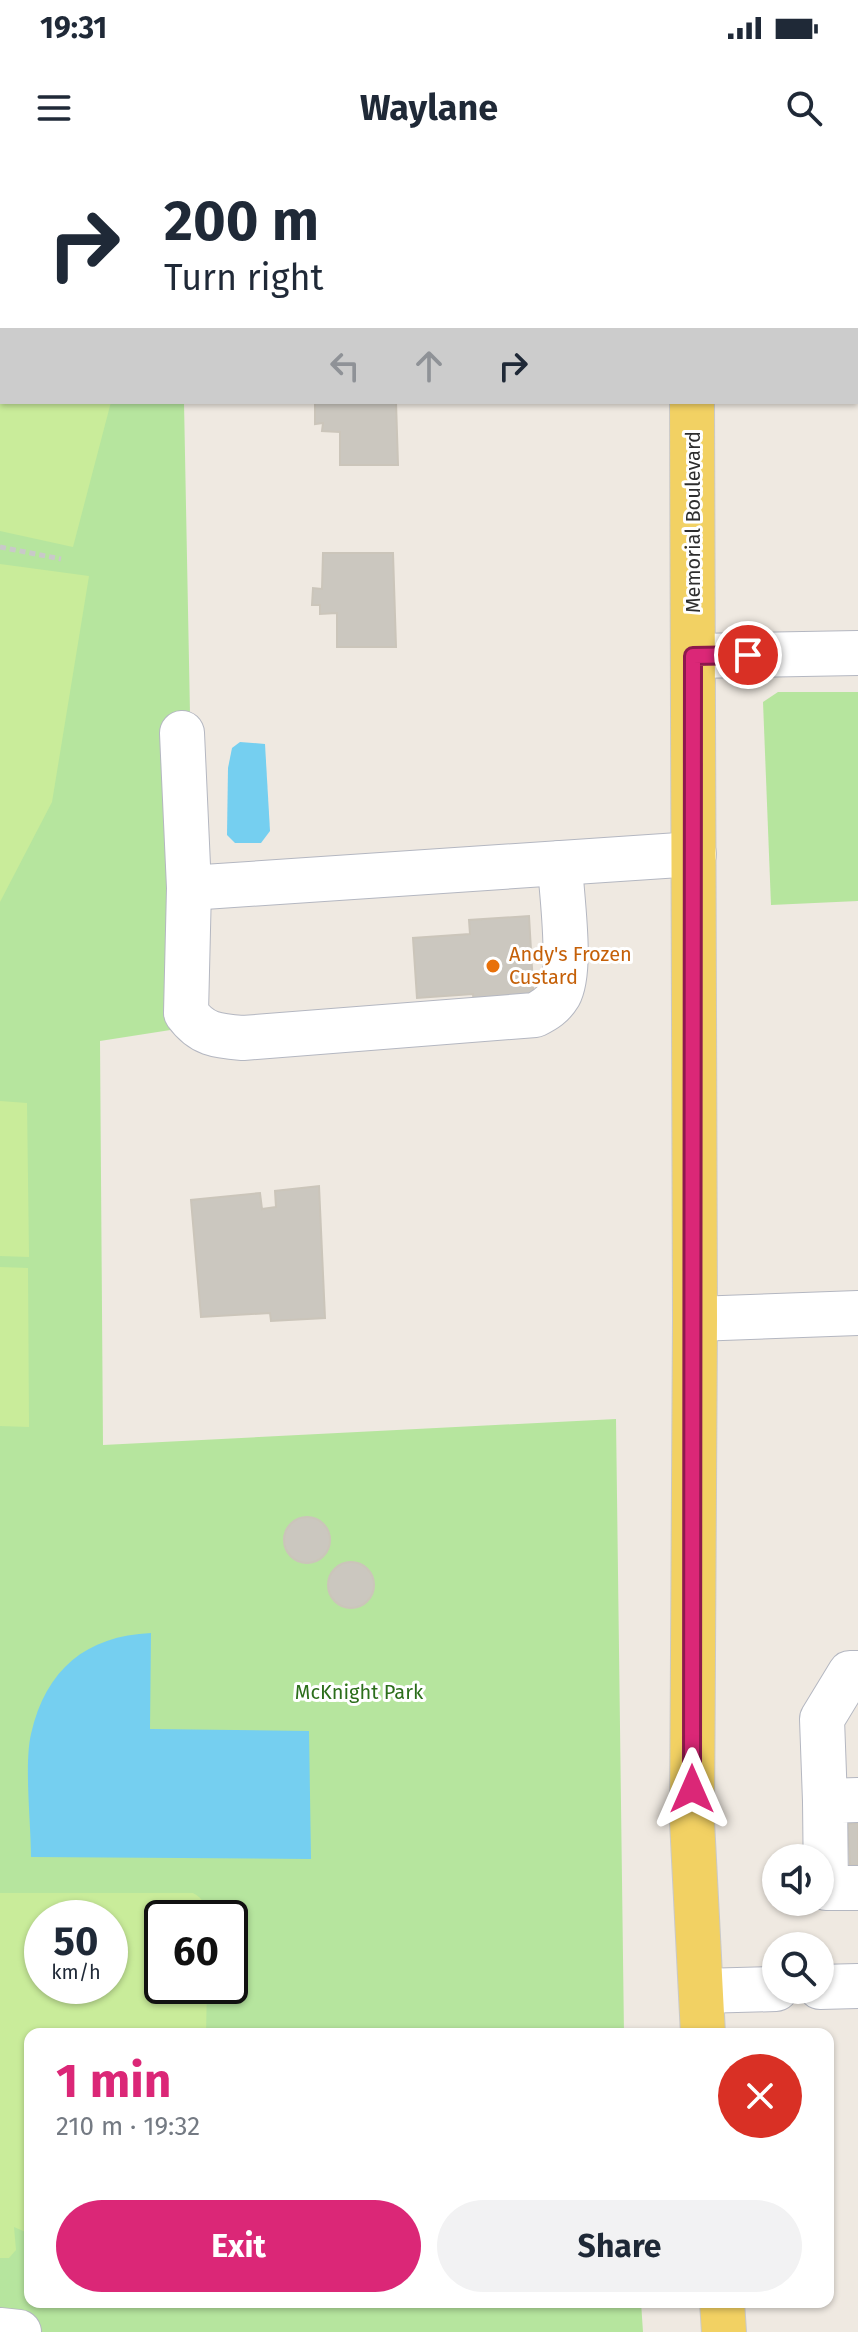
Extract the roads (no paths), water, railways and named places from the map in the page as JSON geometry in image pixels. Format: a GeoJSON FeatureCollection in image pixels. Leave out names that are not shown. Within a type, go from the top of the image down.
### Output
{"type":"FeatureCollection","features":[{"type":"Feature","properties":{"kind":"main road","name":"Memorial Boulevard"},"geometry":{"type":"LineString","coordinates":[[692,404],[695,1319],[692,1821],[703,2028]]}},
{"type":"Feature","properties":{"kind":"main road"},"geometry":{"type":"LineString","coordinates":[[722,2308],[724,2332]]}},
{"type":"Feature","properties":{"kind":"street"},"geometry":{"type":"LineString","coordinates":[[693,656],[858,653]]}},
{"type":"Feature","properties":{"kind":"street"},"geometry":{"type":"LineString","coordinates":[[182,733],[189,888],[186,1013],[195,1025],[212,1036],[243,1038],[535,1015],[550,1007],[561,992],[564,967],[560,863]]}},
{"type":"Feature","properties":{"kind":"street"},"geometry":{"type":"LineString","coordinates":[[189,888],[694,854]]}},
{"type":"Feature","properties":{"kind":"street"},"geometry":{"type":"LineString","coordinates":[[695,1319],[858,1313]]}},
{"type":"Feature","properties":{"kind":"street"},"geometry":{"type":"LineString","coordinates":[[858,1673],[850,1673],[822,1719],[841,1801],[826,1888],[858,1888]]}},
{"type":"Feature","properties":{"kind":"street"},"geometry":{"type":"LineString","coordinates":[[834,1987],[858,1986]]}},
{"type":"Feature","properties":{"kind":"street"},"geometry":{"type":"LineString","coordinates":[[701,1991],[762,1989]]}},
{"type":"Feature","properties":{"kind":"street"},"geometry":{"type":"LineString","coordinates":[[0,2330],[19,2332]]}},
{"type":"Feature","properties":{"kind":"water"},"geometry":{"type":"Polygon","coordinates":[[[240,742],[265,744],[270,831],[261,843],[235,843],[227,835],[228,768],[232,748],[240,742]]]}},
{"type":"Feature","properties":{"kind":"water"},"geometry":{"type":"Polygon","coordinates":[[[151,1633],[150,1729],[309,1731],[311,1859],[31,1857],[29,1747],[38,1711],[47,1691],[58,1674],[88,1649],[107,1641],[151,1633]]]}},
{"type":"Feature","properties":{"kind":"place","name":"Andy's Frozen Custard"},"geometry":{"type":"Point","coordinates":[493,966]}},
{"type":"Feature","properties":{"kind":"park label","name":"McKnight Park"},"geometry":{"type":"Point","coordinates":[359,1692]}}]}
